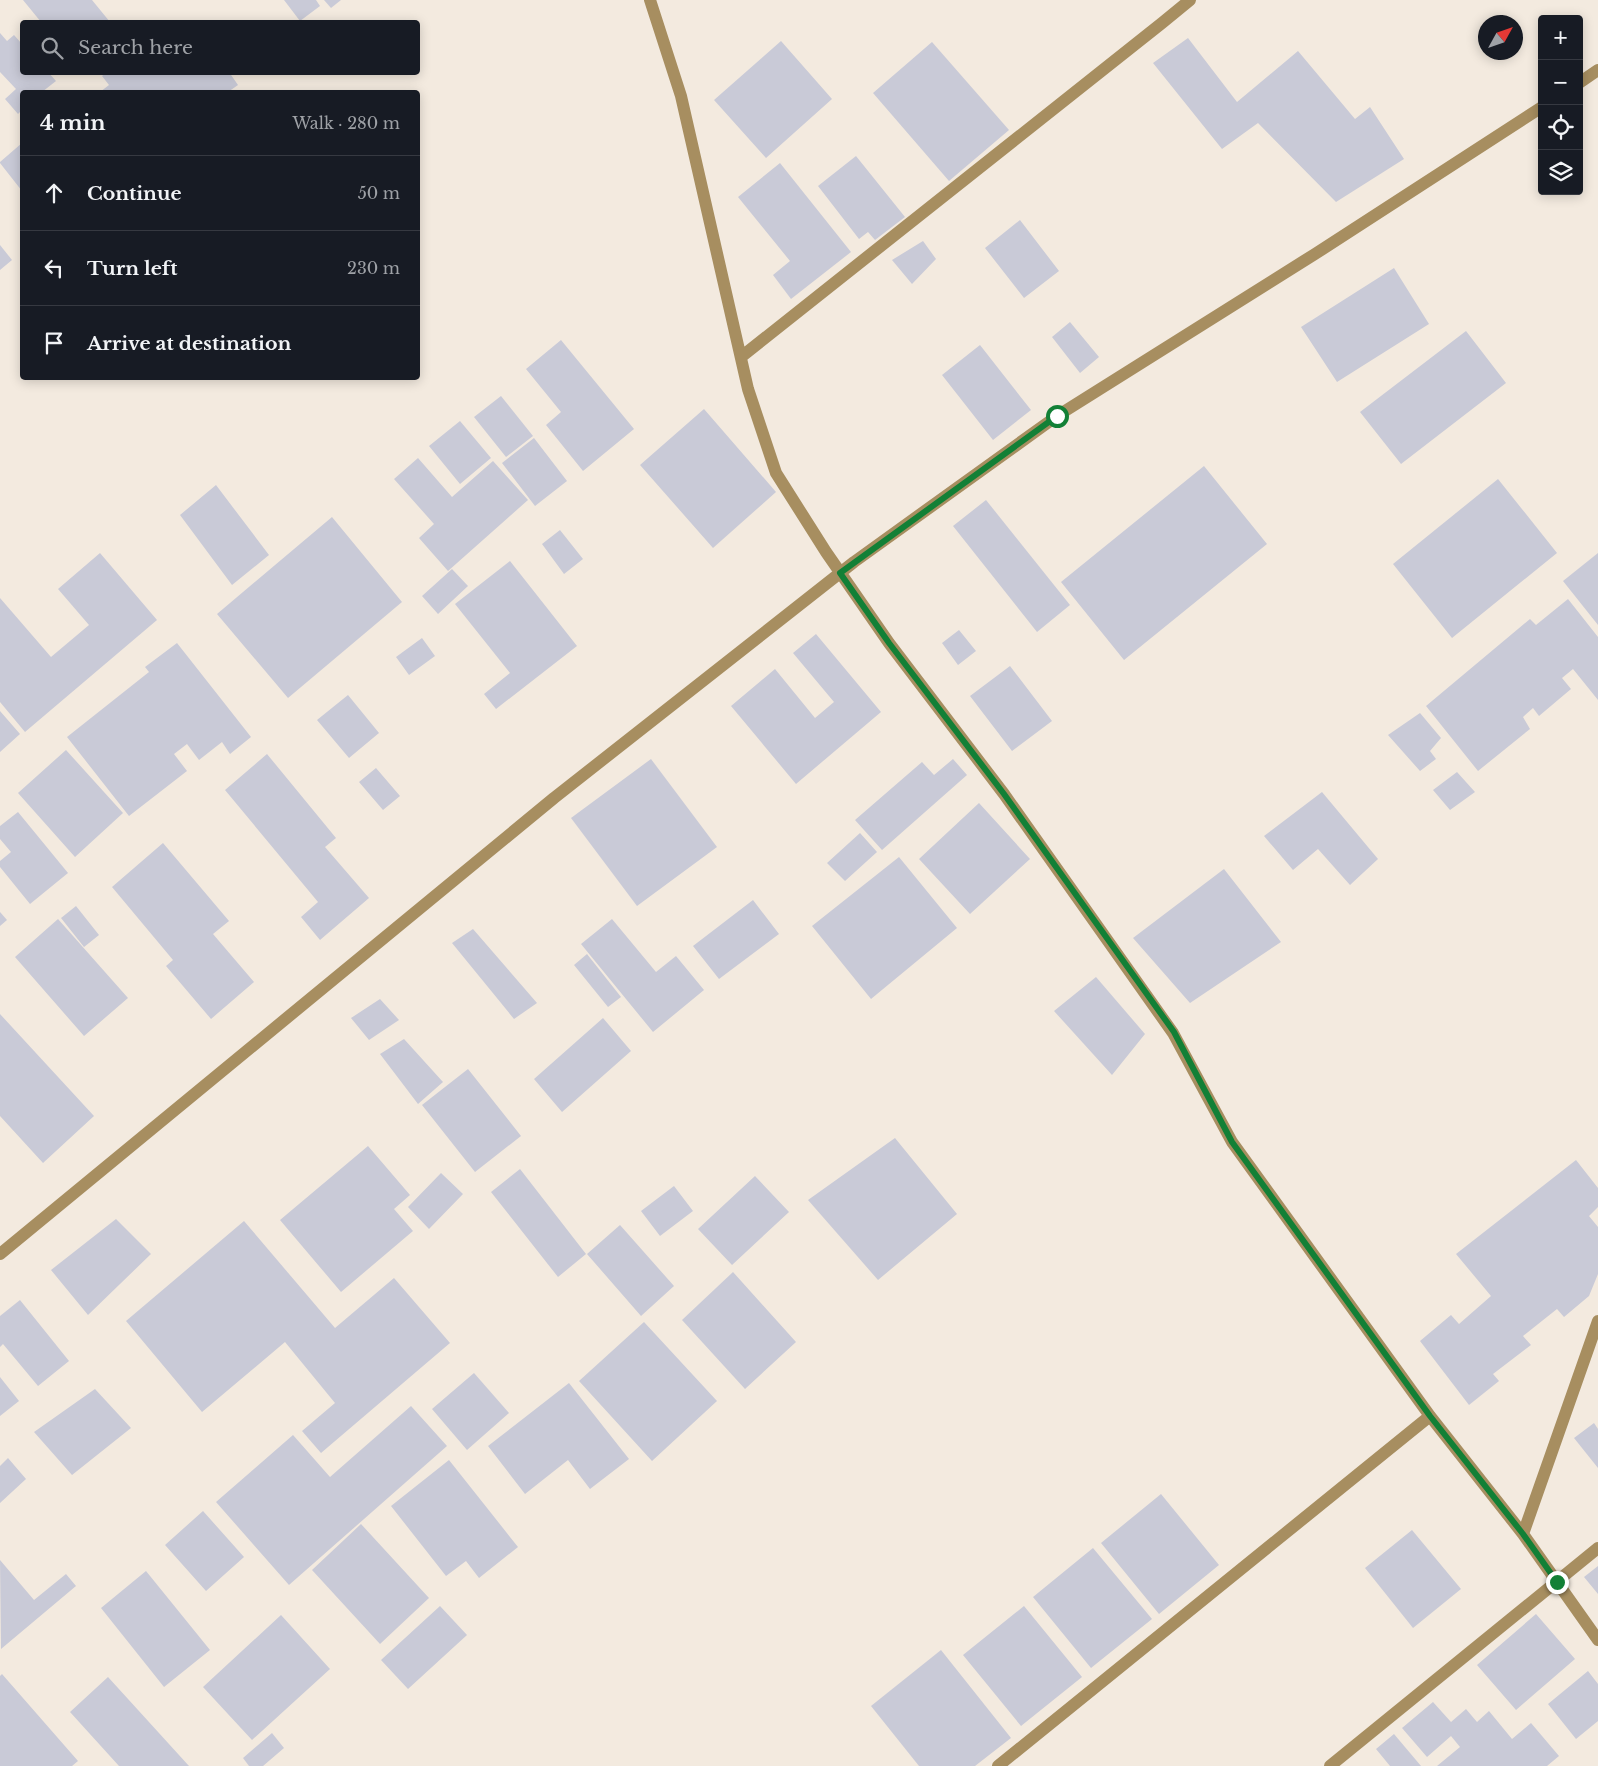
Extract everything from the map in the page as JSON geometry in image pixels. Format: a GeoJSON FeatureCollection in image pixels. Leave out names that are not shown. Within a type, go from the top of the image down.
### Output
{"type":"FeatureCollection","features":[{"type":"Feature","properties":{"kind":"street"},"geometry":{"type":"LineString","coordinates":[[650,0],[682,96],[740,357],[748,389],[776,473],[840,573],[889,643],[1004,794],[1174,1032],[1232,1142],[1430,1416],[1523,1534],[1598,1640]]}},
{"type":"Feature","properties":{"kind":"street"},"geometry":{"type":"LineString","coordinates":[[740,357],[1190,0]]}},
{"type":"Feature","properties":{"kind":"street"},"geometry":{"type":"LineString","coordinates":[[1583,80],[1598,70]]}},
{"type":"Feature","properties":{"kind":"street"},"geometry":{"type":"LineString","coordinates":[[0,1254],[547,804],[840,573],[1057,416],[1315,254],[1538,110]]}},
{"type":"Feature","properties":{"kind":"street"},"geometry":{"type":"LineString","coordinates":[[1523,1534],[1598,1321]]}},
{"type":"Feature","properties":{"kind":"street"},"geometry":{"type":"LineString","coordinates":[[998,1766],[1430,1416]]}},
{"type":"Feature","properties":{"kind":"street"},"geometry":{"type":"LineString","coordinates":[[1330,1766],[1598,1548]]}},
{"type":"Feature","properties":{"kind":"building"},"geometry":{"type":"Polygon","coordinates":[[[23,0],[92,0],[108,20],[39,20],[23,0]]]}},
{"type":"Feature","properties":{"kind":"building"},"geometry":{"type":"Polygon","coordinates":[[[284,0],[316,0],[320,6],[299,20],[284,0]]]}},
{"type":"Feature","properties":{"kind":"building"},"geometry":{"type":"Polygon","coordinates":[[[324,0],[341,0],[331,8],[324,0]]]}},
{"type":"Feature","properties":{"kind":"building"},"geometry":{"type":"Polygon","coordinates":[[[0,33],[7,41],[14,35],[20,42],[20,75],[51,75],[56,81],[45,90],[20,90],[20,112],[18,114],[5,99],[16,89],[0,72],[0,33]]]}},
{"type":"Feature","properties":{"kind":"building"},"geometry":{"type":"Polygon","coordinates":[[[1188,38],[1237,102],[1298,51],[1355,119],[1370,107],[1404,159],[1336,202],[1258,123],[1222,149],[1153,63],[1188,38]]]}},
{"type":"Feature","properties":{"kind":"building"},"geometry":{"type":"Polygon","coordinates":[[[781,41],[832,99],[766,158],[714,100],[781,41]]]}},
{"type":"Feature","properties":{"kind":"building"},"geometry":{"type":"Polygon","coordinates":[[[932,42],[1009,130],[949,181],[873,93],[932,42]]]}},
{"type":"Feature","properties":{"kind":"building"},"geometry":{"type":"Polygon","coordinates":[[[231,75],[238,85],[231,90],[103,90],[109,85],[102,76],[231,75]]]}},
{"type":"Feature","properties":{"kind":"building"},"geometry":{"type":"Polygon","coordinates":[[[20,145],[20,188],[0,163],[20,145]]]}},
{"type":"Feature","properties":{"kind":"building"},"geometry":{"type":"Polygon","coordinates":[[[856,156],[905,217],[875,240],[868,232],[859,239],[818,186],[856,156]]]}},
{"type":"Feature","properties":{"kind":"building"},"geometry":{"type":"Polygon","coordinates":[[[780,163],[851,252],[791,299],[773,275],[790,261],[738,197],[780,163]]]}},
{"type":"Feature","properties":{"kind":"building"},"geometry":{"type":"Polygon","coordinates":[[[1020,220],[1059,271],[1024,298],[985,248],[1020,220]]]}},
{"type":"Feature","properties":{"kind":"building"},"geometry":{"type":"Polygon","coordinates":[[[923,241],[936,259],[912,284],[892,260],[923,241]]]}},
{"type":"Feature","properties":{"kind":"building"},"geometry":{"type":"Polygon","coordinates":[[[0,245],[12,260],[0,270],[0,245]]]}},
{"type":"Feature","properties":{"kind":"building"},"geometry":{"type":"Polygon","coordinates":[[[1394,268],[1429,324],[1337,382],[1301,327],[1394,268]]]}},
{"type":"Feature","properties":{"kind":"building"},"geometry":{"type":"Polygon","coordinates":[[[1070,322],[1099,357],[1080,373],[1052,337],[1070,322]]]}},
{"type":"Feature","properties":{"kind":"building"},"geometry":{"type":"Polygon","coordinates":[[[1466,331],[1506,383],[1401,464],[1360,412],[1466,331]]]}},
{"type":"Feature","properties":{"kind":"building"},"geometry":{"type":"Polygon","coordinates":[[[561,340],[634,429],[583,471],[546,425],[561,412],[526,369],[561,340]]]}},
{"type":"Feature","properties":{"kind":"building"},"geometry":{"type":"Polygon","coordinates":[[[980,345],[1031,410],[993,440],[942,375],[980,345]]]}},
{"type":"Feature","properties":{"kind":"building"},"geometry":{"type":"Polygon","coordinates":[[[501,396],[533,436],[506,457],[474,417],[501,396]]]}},
{"type":"Feature","properties":{"kind":"building"},"geometry":{"type":"Polygon","coordinates":[[[704,409],[776,492],[713,548],[640,465],[704,409]]]}},
{"type":"Feature","properties":{"kind":"building"},"geometry":{"type":"Polygon","coordinates":[[[460,421],[491,458],[460,484],[429,446],[460,421]]]}},
{"type":"Feature","properties":{"kind":"building"},"geometry":{"type":"Polygon","coordinates":[[[534,438],[567,481],[535,506],[502,463],[534,438]]]}},
{"type":"Feature","properties":{"kind":"building"},"geometry":{"type":"Polygon","coordinates":[[[418,458],[452,497],[493,461],[528,500],[448,571],[419,538],[434,524],[394,479],[418,458]]]}},
{"type":"Feature","properties":{"kind":"building"},"geometry":{"type":"Polygon","coordinates":[[[1204,466],[1267,544],[1124,660],[1061,582],[1204,466]]]}},
{"type":"Feature","properties":{"kind":"building"},"geometry":{"type":"Polygon","coordinates":[[[1498,479],[1557,553],[1452,638],[1393,564],[1498,479]]]}},
{"type":"Feature","properties":{"kind":"building"},"geometry":{"type":"Polygon","coordinates":[[[216,485],[269,555],[232,585],[180,515],[216,485]]]}},
{"type":"Feature","properties":{"kind":"building"},"geometry":{"type":"Polygon","coordinates":[[[986,500],[1070,605],[1037,632],[953,526],[986,500]]]}},
{"type":"Feature","properties":{"kind":"building"},"geometry":{"type":"Polygon","coordinates":[[[332,517],[402,602],[288,698],[217,614],[332,517]]]}},
{"type":"Feature","properties":{"kind":"building"},"geometry":{"type":"Polygon","coordinates":[[[560,530],[583,559],[564,574],[542,544],[560,530]]]}},
{"type":"Feature","properties":{"kind":"building"},"geometry":{"type":"Polygon","coordinates":[[[100,553],[157,620],[25,732],[0,702],[0,598],[51,657],[89,625],[58,589],[100,553]]]}},
{"type":"Feature","properties":{"kind":"building"},"geometry":{"type":"Polygon","coordinates":[[[1598,553],[1598,625],[1563,581],[1598,553]]]}},
{"type":"Feature","properties":{"kind":"building"},"geometry":{"type":"Polygon","coordinates":[[[510,561],[577,646],[496,709],[484,694],[510,673],[455,604],[510,561]]]}},
{"type":"Feature","properties":{"kind":"building"},"geometry":{"type":"Polygon","coordinates":[[[452,569],[468,586],[438,614],[422,596],[452,569]]]}},
{"type":"Feature","properties":{"kind":"building"},"geometry":{"type":"Polygon","coordinates":[[[1568,599],[1598,637],[1598,700],[1573,669],[1562,678],[1571,689],[1539,716],[1533,708],[1523,717],[1530,729],[1478,771],[1426,706],[1530,619],[1536,625],[1568,599]]]}},
{"type":"Feature","properties":{"kind":"building"},"geometry":{"type":"Polygon","coordinates":[[[959,630],[976,651],[958,665],[942,643],[959,630]]]}},
{"type":"Feature","properties":{"kind":"building"},"geometry":{"type":"Polygon","coordinates":[[[816,634],[881,712],[796,784],[731,706],[775,669],[815,718],[834,702],[793,653],[816,634]]]}},
{"type":"Feature","properties":{"kind":"building"},"geometry":{"type":"Polygon","coordinates":[[[422,638],[435,656],[409,675],[396,657],[422,638]]]}},
{"type":"Feature","properties":{"kind":"building"},"geometry":{"type":"Polygon","coordinates":[[[177,643],[251,737],[230,754],[222,742],[199,760],[187,744],[174,754],[187,771],[129,816],[67,737],[149,672],[145,667],[177,643]]]}},
{"type":"Feature","properties":{"kind":"building"},"geometry":{"type":"Polygon","coordinates":[[[1010,666],[1052,721],[1012,751],[970,696],[1010,666]]]}},
{"type":"Feature","properties":{"kind":"building"},"geometry":{"type":"Polygon","coordinates":[[[348,695],[379,733],[349,758],[317,720],[348,695]]]}},
{"type":"Feature","properties":{"kind":"building"},"geometry":{"type":"Polygon","coordinates":[[[0,711],[20,734],[0,752],[0,711]]]}},
{"type":"Feature","properties":{"kind":"building"},"geometry":{"type":"Polygon","coordinates":[[[1420,713],[1441,738],[1430,751],[1436,759],[1420,771],[1388,735],[1420,713]]]}},
{"type":"Feature","properties":{"kind":"building"},"geometry":{"type":"Polygon","coordinates":[[[66,750],[123,813],[75,857],[18,793],[66,750]]]}},
{"type":"Feature","properties":{"kind":"building"},"geometry":{"type":"Polygon","coordinates":[[[267,754],[336,838],[325,847],[369,898],[320,940],[301,917],[318,902],[225,790],[267,754]]]}},
{"type":"Feature","properties":{"kind":"building"},"geometry":{"type":"Polygon","coordinates":[[[651,759],[717,847],[637,906],[571,818],[651,759]]]}},
{"type":"Feature","properties":{"kind":"building"},"geometry":{"type":"Polygon","coordinates":[[[953,759],[967,775],[882,850],[855,820],[922,762],[934,775],[953,759]]]}},
{"type":"Feature","properties":{"kind":"building"},"geometry":{"type":"Polygon","coordinates":[[[376,768],[400,796],[383,810],[359,782],[376,768]]]}},
{"type":"Feature","properties":{"kind":"building"},"geometry":{"type":"Polygon","coordinates":[[[1457,772],[1475,792],[1450,810],[1433,790],[1457,772]]]}},
{"type":"Feature","properties":{"kind":"building"},"geometry":{"type":"Polygon","coordinates":[[[1322,792],[1378,859],[1350,885],[1318,849],[1293,870],[1264,836],[1322,792]]]}},
{"type":"Feature","properties":{"kind":"building"},"geometry":{"type":"Polygon","coordinates":[[[979,803],[1030,859],[970,914],[919,859],[979,803]]]}},
{"type":"Feature","properties":{"kind":"building"},"geometry":{"type":"Polygon","coordinates":[[[18,812],[68,873],[30,904],[0,867],[0,861],[11,852],[0,839],[0,826],[18,812]]]}},
{"type":"Feature","properties":{"kind":"building"},"geometry":{"type":"Polygon","coordinates":[[[860,833],[877,852],[845,881],[827,863],[860,833]]]}},
{"type":"Feature","properties":{"kind":"building"},"geometry":{"type":"Polygon","coordinates":[[[163,843],[229,921],[213,934],[254,982],[211,1019],[166,966],[173,960],[112,887],[163,843]]]}},
{"type":"Feature","properties":{"kind":"building"},"geometry":{"type":"Polygon","coordinates":[[[899,857],[957,928],[871,999],[812,926],[899,857]]]}},
{"type":"Feature","properties":{"kind":"building"},"geometry":{"type":"Polygon","coordinates":[[[1224,869],[1281,942],[1190,1003],[1133,938],[1224,869]]]}},
{"type":"Feature","properties":{"kind":"building"},"geometry":{"type":"Polygon","coordinates":[[[753,900],[779,934],[719,979],[693,946],[753,900]]]}},
{"type":"Feature","properties":{"kind":"building"},"geometry":{"type":"Polygon","coordinates":[[[76,906],[99,935],[84,947],[61,918],[76,906]]]}},
{"type":"Feature","properties":{"kind":"building"},"geometry":{"type":"Polygon","coordinates":[[[0,912],[7,920],[0,926],[0,912]]]}},
{"type":"Feature","properties":{"kind":"building"},"geometry":{"type":"Polygon","coordinates":[[[58,919],[128,998],[84,1036],[15,957],[58,919]]]}},
{"type":"Feature","properties":{"kind":"building"},"geometry":{"type":"Polygon","coordinates":[[[612,919],[656,972],[676,956],[704,990],[653,1032],[581,944],[612,919]]]}},
{"type":"Feature","properties":{"kind":"building"},"geometry":{"type":"Polygon","coordinates":[[[473,929],[537,1003],[514,1019],[452,943],[473,929]]]}},
{"type":"Feature","properties":{"kind":"building"},"geometry":{"type":"Polygon","coordinates":[[[587,954],[621,997],[608,1007],[574,965],[587,954]]]}},
{"type":"Feature","properties":{"kind":"building"},"geometry":{"type":"Polygon","coordinates":[[[1096,977],[1145,1034],[1112,1075],[1054,1011],[1096,977]]]}},
{"type":"Feature","properties":{"kind":"building"},"geometry":{"type":"Polygon","coordinates":[[[380,999],[399,1020],[369,1040],[351,1018],[380,999]]]}},
{"type":"Feature","properties":{"kind":"building"},"geometry":{"type":"Polygon","coordinates":[[[0,1014],[94,1116],[43,1163],[0,1116],[0,1014]]]}},
{"type":"Feature","properties":{"kind":"building"},"geometry":{"type":"Polygon","coordinates":[[[603,1018],[631,1051],[562,1112],[534,1079],[603,1018]]]}},
{"type":"Feature","properties":{"kind":"building"},"geometry":{"type":"Polygon","coordinates":[[[404,1039],[443,1082],[418,1104],[380,1054],[404,1039]]]}},
{"type":"Feature","properties":{"kind":"building"},"geometry":{"type":"Polygon","coordinates":[[[468,1069],[521,1136],[475,1172],[422,1105],[468,1069]]]}},
{"type":"Feature","properties":{"kind":"building"},"geometry":{"type":"Polygon","coordinates":[[[895,1138],[957,1214],[878,1280],[808,1200],[895,1138]]]}},
{"type":"Feature","properties":{"kind":"building"},"geometry":{"type":"Polygon","coordinates":[[[368,1146],[410,1195],[394,1209],[413,1231],[341,1292],[280,1220],[368,1146]]]}},
{"type":"Feature","properties":{"kind":"building"},"geometry":{"type":"Polygon","coordinates":[[[1576,1160],[1598,1188],[1598,1207],[1589,1216],[1598,1227],[1598,1274],[1589,1296],[1564,1317],[1557,1309],[1523,1336],[1531,1345],[1493,1374],[1499,1381],[1469,1405],[1420,1341],[1451,1315],[1459,1324],[1491,1296],[1456,1254],[1576,1160]]]}},
{"type":"Feature","properties":{"kind":"building"},"geometry":{"type":"Polygon","coordinates":[[[520,1169],[586,1254],[558,1277],[491,1192],[520,1169]]]}},
{"type":"Feature","properties":{"kind":"building"},"geometry":{"type":"Polygon","coordinates":[[[441,1173],[463,1194],[429,1229],[408,1207],[441,1173]]]}},
{"type":"Feature","properties":{"kind":"building"},"geometry":{"type":"Polygon","coordinates":[[[755,1176],[789,1212],[732,1265],[698,1229],[755,1176]]]}},
{"type":"Feature","properties":{"kind":"building"},"geometry":{"type":"Polygon","coordinates":[[[674,1186],[693,1211],[660,1236],[641,1211],[674,1186]]]}},
{"type":"Feature","properties":{"kind":"building"},"geometry":{"type":"Polygon","coordinates":[[[116,1219],[151,1254],[88,1315],[51,1270],[116,1219]]]}},
{"type":"Feature","properties":{"kind":"building"},"geometry":{"type":"Polygon","coordinates":[[[244,1221],[335,1328],[394,1278],[450,1343],[321,1453],[302,1431],[335,1403],[285,1342],[202,1412],[126,1321],[244,1221]]]}},
{"type":"Feature","properties":{"kind":"building"},"geometry":{"type":"Polygon","coordinates":[[[620,1225],[674,1286],[641,1316],[587,1254],[620,1225]]]}},
{"type":"Feature","properties":{"kind":"building"},"geometry":{"type":"Polygon","coordinates":[[[733,1272],[796,1342],[745,1389],[682,1320],[733,1272]]]}},
{"type":"Feature","properties":{"kind":"building"},"geometry":{"type":"Polygon","coordinates":[[[20,1300],[69,1361],[38,1386],[3,1344],[0,1347],[0,1316],[20,1300]]]}},
{"type":"Feature","properties":{"kind":"building"},"geometry":{"type":"Polygon","coordinates":[[[644,1322],[717,1401],[652,1461],[579,1381],[644,1322]]]}},
{"type":"Feature","properties":{"kind":"building"},"geometry":{"type":"Polygon","coordinates":[[[474,1373],[509,1413],[467,1450],[432,1409],[474,1373]]]}},
{"type":"Feature","properties":{"kind":"building"},"geometry":{"type":"Polygon","coordinates":[[[0,1377],[19,1401],[0,1416],[0,1377]]]}},
{"type":"Feature","properties":{"kind":"building"},"geometry":{"type":"Polygon","coordinates":[[[569,1383],[629,1459],[590,1489],[568,1460],[525,1494],[488,1446],[569,1383]]]}},
{"type":"Feature","properties":{"kind":"building"},"geometry":{"type":"Polygon","coordinates":[[[95,1389],[131,1428],[72,1475],[34,1432],[95,1389]]]}},
{"type":"Feature","properties":{"kind":"building"},"geometry":{"type":"Polygon","coordinates":[[[411,1406],[447,1446],[289,1585],[216,1502],[293,1435],[330,1477],[411,1406]]]}},
{"type":"Feature","properties":{"kind":"building"},"geometry":{"type":"Polygon","coordinates":[[[1594,1423],[1598,1429],[1598,1468],[1574,1438],[1594,1423]]]}},
{"type":"Feature","properties":{"kind":"building"},"geometry":{"type":"Polygon","coordinates":[[[8,1458],[26,1479],[0,1503],[0,1466],[8,1458]]]}},
{"type":"Feature","properties":{"kind":"building"},"geometry":{"type":"Polygon","coordinates":[[[449,1460],[518,1547],[479,1578],[466,1561],[446,1576],[391,1506],[449,1460]]]}},
{"type":"Feature","properties":{"kind":"building"},"geometry":{"type":"Polygon","coordinates":[[[1161,1494],[1219,1565],[1159,1614],[1101,1543],[1161,1494]]]}},
{"type":"Feature","properties":{"kind":"building"},"geometry":{"type":"Polygon","coordinates":[[[203,1511],[244,1557],[206,1591],[165,1545],[203,1511]]]}},
{"type":"Feature","properties":{"kind":"building"},"geometry":{"type":"Polygon","coordinates":[[[361,1524],[429,1598],[380,1644],[312,1570],[361,1524]]]}},
{"type":"Feature","properties":{"kind":"building"},"geometry":{"type":"Polygon","coordinates":[[[1412,1530],[1461,1589],[1413,1628],[1365,1568],[1412,1530]]]}},
{"type":"Feature","properties":{"kind":"building"},"geometry":{"type":"Polygon","coordinates":[[[1093,1548],[1152,1619],[1091,1668],[1033,1597],[1093,1548]]]}},
{"type":"Feature","properties":{"kind":"building"},"geometry":{"type":"Polygon","coordinates":[[[0,1560],[34,1600],[66,1574],[76,1586],[1,1649],[0,1560]]]}},
{"type":"Feature","properties":{"kind":"building"},"geometry":{"type":"Polygon","coordinates":[[[1598,1566],[1598,1594],[1584,1577],[1598,1566]]]}},
{"type":"Feature","properties":{"kind":"building"},"geometry":{"type":"Polygon","coordinates":[[[146,1571],[210,1650],[164,1687],[101,1608],[146,1571]]]}},
{"type":"Feature","properties":{"kind":"building"},"geometry":{"type":"Polygon","coordinates":[[[440,1606],[467,1635],[408,1689],[381,1660],[440,1606]]]}},
{"type":"Feature","properties":{"kind":"building"},"geometry":{"type":"Polygon","coordinates":[[[1024,1606],[1082,1677],[1021,1726],[963,1655],[1024,1606]]]}},
{"type":"Feature","properties":{"kind":"building"},"geometry":{"type":"Polygon","coordinates":[[[1536,1614],[1575,1659],[1516,1710],[1477,1665],[1536,1614]]]}},
{"type":"Feature","properties":{"kind":"building"},"geometry":{"type":"Polygon","coordinates":[[[281,1615],[330,1669],[252,1740],[203,1687],[281,1615]]]}},
{"type":"Feature","properties":{"kind":"building"},"geometry":{"type":"Polygon","coordinates":[[[941,1650],[1011,1738],[975,1766],[919,1766],[871,1706],[941,1650]]]}},
{"type":"Feature","properties":{"kind":"building"},"geometry":{"type":"Polygon","coordinates":[[[1588,1671],[1598,1684],[1598,1721],[1576,1739],[1548,1704],[1588,1671]]]}},
{"type":"Feature","properties":{"kind":"building"},"geometry":{"type":"Polygon","coordinates":[[[2,1674],[78,1761],[72,1766],[0,1766],[0,1676],[2,1674]]]}},
{"type":"Feature","properties":{"kind":"building"},"geometry":{"type":"Polygon","coordinates":[[[108,1677],[189,1766],[119,1766],[70,1712],[108,1677]]]}},
{"type":"Feature","properties":{"kind":"building"},"geometry":{"type":"Polygon","coordinates":[[[1433,1702],[1451,1722],[1466,1709],[1477,1722],[1489,1711],[1512,1739],[1531,1723],[1559,1756],[1547,1766],[1437,1766],[1460,1747],[1451,1736],[1427,1757],[1402,1728],[1433,1702]]]}},
{"type":"Feature","properties":{"kind":"building"},"geometry":{"type":"Polygon","coordinates":[[[272,1733],[284,1748],[263,1766],[249,1766],[243,1758],[272,1733]]]}},
{"type":"Feature","properties":{"kind":"building"},"geometry":{"type":"Polygon","coordinates":[[[1394,1734],[1421,1766],[1390,1766],[1376,1749],[1394,1734]]]}},
{"type":"Feature","properties":{"kind":"route"},"geometry":{"type":"LineString","coordinates":[[1057,416],[840,573],[889,643],[1004,794],[1174,1032],[1232,1142],[1430,1416],[1523,1534],[1557,1582]]}}]}
